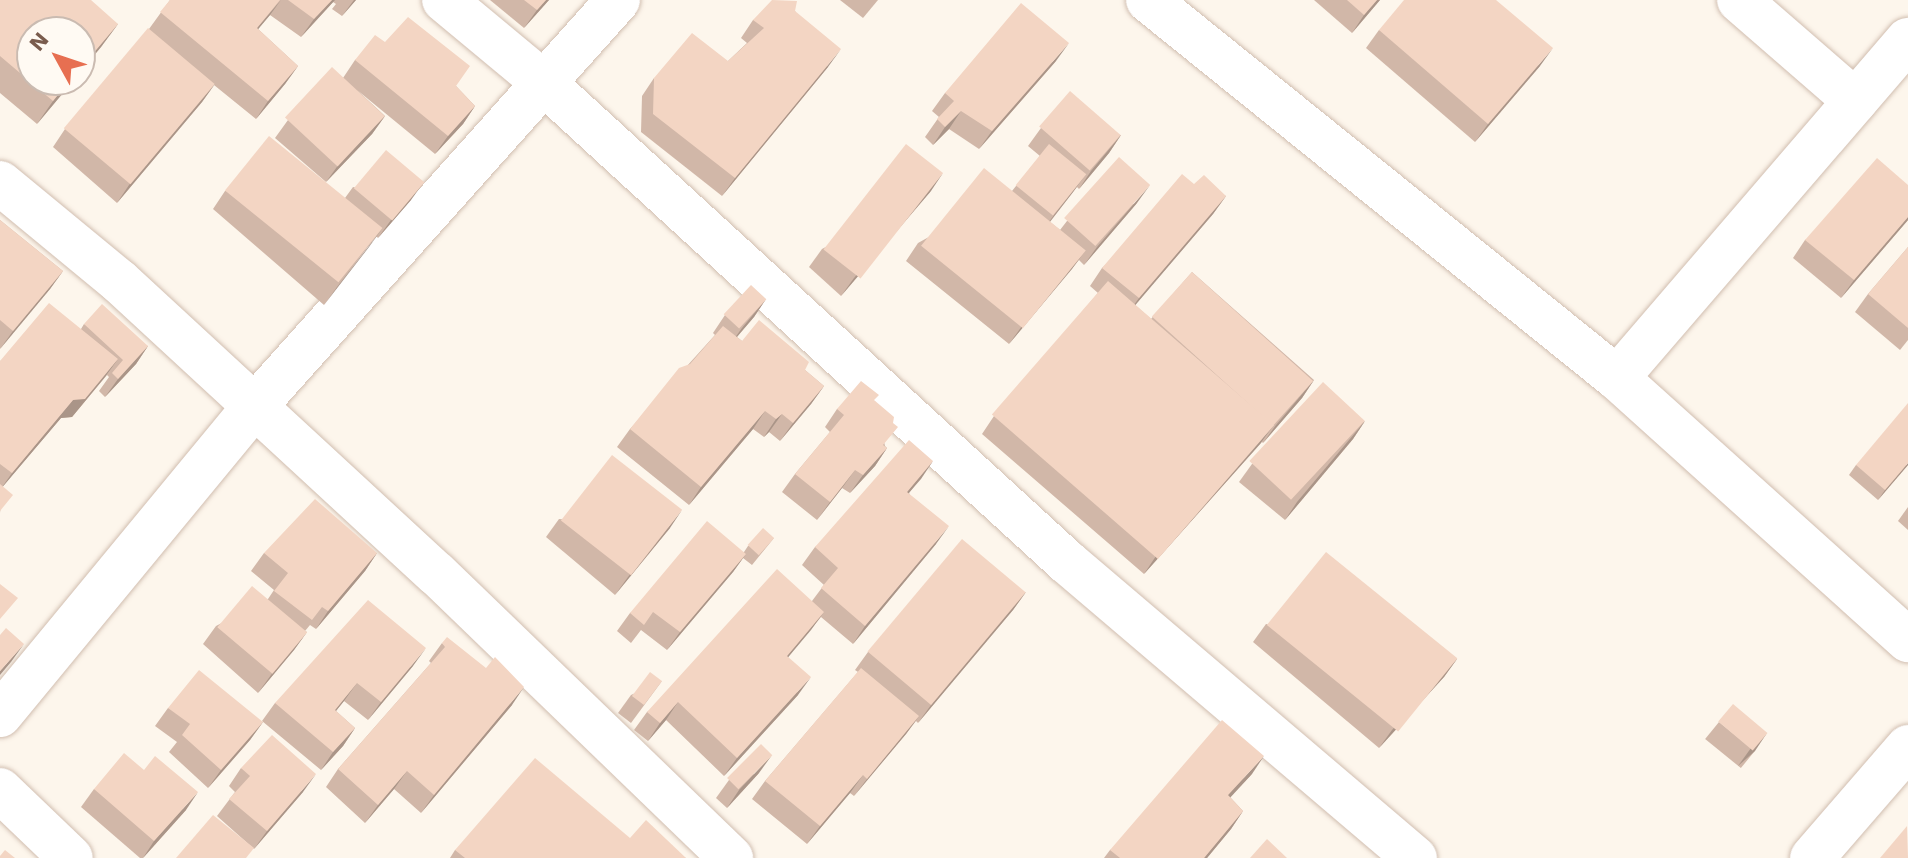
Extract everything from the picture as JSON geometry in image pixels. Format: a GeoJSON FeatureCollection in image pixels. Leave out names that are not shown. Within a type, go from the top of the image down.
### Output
{"type":"FeatureCollection","features":[{"type":"Feature","properties":{"kind":"street"},"geometry":{"type":"LineString","coordinates":[[444,0],[544,83],[1067,562],[1415,858]]}},
{"type":"Feature","properties":{"kind":"street"},"geometry":{"type":"LineString","coordinates":[[0,715],[254,407],[618,0]]}},
{"type":"Feature","properties":{"kind":"street"},"geometry":{"type":"LineString","coordinates":[[1148,0],[1617,378],[1908,640]]}},
{"type":"Feature","properties":{"kind":"street"},"geometry":{"type":"LineString","coordinates":[[1739,0],[1855,101]]}},
{"type":"Feature","properties":{"kind":"street"},"geometry":{"type":"LineString","coordinates":[[1617,378],[1908,40]]}},
{"type":"Feature","properties":{"kind":"street"},"geometry":{"type":"LineString","coordinates":[[0,183],[119,281],[437,574],[731,858]]}},
{"type":"Feature","properties":{"kind":"street"},"geometry":{"type":"LineString","coordinates":[[1812,858],[1908,747]]}},
{"type":"Feature","properties":{"kind":"street"},"geometry":{"type":"LineString","coordinates":[[0,790],[71,858]]}},
{"type":"Feature","properties":{"kind":"building"},"geometry":{"type":"Polygon","coordinates":[[[0,0],[91,0],[118,24],[96,50],[96,16],[16,16],[16,70],[0,56],[0,0]]]}},
{"type":"Feature","properties":{"kind":"building"},"geometry":{"type":"Polygon","coordinates":[[[170,0],[280,0],[257,28],[298,66],[268,101],[160,12],[170,0]]]}},
{"type":"Feature","properties":{"kind":"building"},"geometry":{"type":"Polygon","coordinates":[[[288,0],[332,0],[314,19],[288,0]]]}},
{"type":"Feature","properties":{"kind":"building"},"geometry":{"type":"Polygon","coordinates":[[[524,0],[546,0],[537,10],[524,0]]]}},
{"type":"Feature","properties":{"kind":"building"},"geometry":{"type":"Polygon","coordinates":[[[772,0],[797,1],[795,11],[841,49],[735,178],[653,114],[654,78],[692,33],[728,61],[764,28],[753,20],[772,0]]]}},
{"type":"Feature","properties":{"kind":"building"},"geometry":{"type":"Polygon","coordinates":[[[1347,0],[1377,0],[1364,15],[1347,0]]]}},
{"type":"Feature","properties":{"kind":"building"},"geometry":{"type":"Polygon","coordinates":[[[1404,0],[1496,0],[1553,48],[1488,124],[1379,30],[1404,0]]]}},
{"type":"Feature","properties":{"kind":"building"},"geometry":{"type":"Polygon","coordinates":[[[1021,3],[1069,43],[992,131],[961,111],[945,127],[937,119],[954,101],[945,93],[1021,3]]]}},
{"type":"Feature","properties":{"kind":"building"},"geometry":{"type":"Polygon","coordinates":[[[408,17],[470,66],[456,86],[475,106],[448,136],[355,60],[375,35],[385,42],[408,17]]]}},
{"type":"Feature","properties":{"kind":"building"},"geometry":{"type":"Polygon","coordinates":[[[148,28],[215,84],[130,184],[64,128],[91,96],[96,96],[96,90],[148,28]]]}},
{"type":"Feature","properties":{"kind":"building"},"geometry":{"type":"Polygon","coordinates":[[[332,67],[385,116],[338,167],[285,117],[332,67]]]}},
{"type":"Feature","properties":{"kind":"building"},"geometry":{"type":"Polygon","coordinates":[[[1070,91],[1121,135],[1090,170],[1039,126],[1070,91]]]}},
{"type":"Feature","properties":{"kind":"building"},"geometry":{"type":"Polygon","coordinates":[[[269,136],[382,228],[338,282],[225,190],[269,136]]]}},
{"type":"Feature","properties":{"kind":"building"},"geometry":{"type":"Polygon","coordinates":[[[906,144],[943,173],[861,279],[824,250],[906,144]]]}},
{"type":"Feature","properties":{"kind":"building"},"geometry":{"type":"Polygon","coordinates":[[[1049,144],[1086,174],[1053,215],[1016,185],[1049,144]]]}},
{"type":"Feature","properties":{"kind":"building"},"geometry":{"type":"Polygon","coordinates":[[[386,150],[424,182],[392,220],[354,188],[386,150]]]}},
{"type":"Feature","properties":{"kind":"building"},"geometry":{"type":"Polygon","coordinates":[[[1119,157],[1150,185],[1095,246],[1064,218],[1119,157]]]}},
{"type":"Feature","properties":{"kind":"building"},"geometry":{"type":"Polygon","coordinates":[[[1877,158],[1908,185],[1908,217],[1854,280],[1805,240],[1877,158]]]}},
{"type":"Feature","properties":{"kind":"building"},"geometry":{"type":"Polygon","coordinates":[[[984,168],[1086,250],[1023,328],[921,246],[984,168]]]}},
{"type":"Feature","properties":{"kind":"building"},"geometry":{"type":"Polygon","coordinates":[[[1182,174],[1194,184],[1204,175],[1226,196],[1139,298],[1102,268],[1182,174]]]}},
{"type":"Feature","properties":{"kind":"building"},"geometry":{"type":"Polygon","coordinates":[[[0,220],[63,271],[13,331],[0,320],[0,220]]]}},
{"type":"Feature","properties":{"kind":"building"},"geometry":{"type":"Polygon","coordinates":[[[1908,247],[1908,328],[1868,294],[1908,247]]]}},
{"type":"Feature","properties":{"kind":"building"},"geometry":{"type":"Polygon","coordinates":[[[1192,272],[1313,381],[1273,426],[1152,317],[1192,272]]]}},
{"type":"Feature","properties":{"kind":"building"},"geometry":{"type":"Polygon","coordinates":[[[1108,281],[1274,425],[1158,559],[992,415],[1108,281]]]}},
{"type":"Feature","properties":{"kind":"building"},"geometry":{"type":"Polygon","coordinates":[[[751,285],[766,299],[739,329],[724,314],[751,285]]]}},
{"type":"Feature","properties":{"kind":"building"},"geometry":{"type":"Polygon","coordinates":[[[49,303],[118,359],[85,399],[73,400],[12,473],[0,464],[0,361],[49,303]]]}},
{"type":"Feature","properties":{"kind":"building"},"geometry":{"type":"Polygon","coordinates":[[[102,304],[148,346],[118,379],[112,373],[123,360],[84,324],[102,304]]]}},
{"type":"Feature","properties":{"kind":"building"},"geometry":{"type":"Polygon","coordinates":[[[759,320],[809,362],[805,370],[824,386],[793,423],[782,414],[776,419],[765,411],[701,487],[630,429],[679,368],[690,364],[723,326],[742,341],[759,320]]]}},
{"type":"Feature","properties":{"kind":"building"},"geometry":{"type":"Polygon","coordinates":[[[861,381],[879,395],[874,400],[894,417],[893,423],[898,427],[883,445],[887,448],[863,475],[855,470],[830,502],[795,474],[844,415],[837,409],[861,381]]]}},
{"type":"Feature","properties":{"kind":"building"},"geometry":{"type":"Polygon","coordinates":[[[1323,382],[1365,421],[1291,500],[1249,461],[1323,382]]]}},
{"type":"Feature","properties":{"kind":"building"},"geometry":{"type":"Polygon","coordinates":[[[1908,403],[1908,463],[1885,490],[1856,465],[1908,403]]]}},
{"type":"Feature","properties":{"kind":"building"},"geometry":{"type":"Polygon","coordinates":[[[909,440],[933,461],[907,492],[949,526],[865,626],[821,588],[838,568],[815,547],[909,440]]]}},
{"type":"Feature","properties":{"kind":"building"},"geometry":{"type":"Polygon","coordinates":[[[612,455],[682,510],[631,575],[561,520],[612,455]]]}},
{"type":"Feature","properties":{"kind":"building"},"geometry":{"type":"Polygon","coordinates":[[[0,484],[13,495],[0,511],[0,484]]]}},
{"type":"Feature","properties":{"kind":"building"},"geometry":{"type":"Polygon","coordinates":[[[315,499],[377,553],[328,611],[322,607],[312,620],[274,591],[288,573],[264,553],[315,499]]]}},
{"type":"Feature","properties":{"kind":"building"},"geometry":{"type":"Polygon","coordinates":[[[707,521],[746,554],[680,632],[653,612],[644,625],[630,613],[707,521]]]}},
{"type":"Feature","properties":{"kind":"building"},"geometry":{"type":"Polygon","coordinates":[[[763,528],[774,538],[759,555],[748,545],[763,528]]]}},
{"type":"Feature","properties":{"kind":"building"},"geometry":{"type":"Polygon","coordinates":[[[962,539],[1026,592],[931,705],[868,652],[962,539]]]}},
{"type":"Feature","properties":{"kind":"building"},"geometry":{"type":"Polygon","coordinates":[[[1326,552],[1457,658],[1398,731],[1267,625],[1326,552]]]}},
{"type":"Feature","properties":{"kind":"building"},"geometry":{"type":"Polygon","coordinates":[[[777,569],[824,612],[787,656],[811,677],[737,758],[678,702],[660,723],[647,712],[777,569]]]}},
{"type":"Feature","properties":{"kind":"building"},"geometry":{"type":"Polygon","coordinates":[[[0,584],[18,598],[0,619],[0,584]]]}},
{"type":"Feature","properties":{"kind":"building"},"geometry":{"type":"Polygon","coordinates":[[[252,586],[307,632],[272,674],[217,627],[252,586]]]}},
{"type":"Feature","properties":{"kind":"building"},"geometry":{"type":"Polygon","coordinates":[[[368,600],[426,648],[381,702],[357,683],[335,710],[355,728],[333,752],[275,703],[368,600]]]}},
{"type":"Feature","properties":{"kind":"building"},"geometry":{"type":"Polygon","coordinates":[[[6,628],[24,644],[0,671],[0,635],[6,628]]]}},
{"type":"Feature","properties":{"kind":"building"},"geometry":{"type":"Polygon","coordinates":[[[447,637],[486,668],[495,657],[524,687],[434,795],[407,771],[378,805],[338,769],[445,647],[442,643],[447,637]]]}},
{"type":"Feature","properties":{"kind":"building"},"geometry":{"type":"Polygon","coordinates":[[[861,668],[919,716],[867,779],[863,775],[820,826],[765,781],[861,668]]]}},
{"type":"Feature","properties":{"kind":"building"},"geometry":{"type":"Polygon","coordinates":[[[199,670],[263,722],[221,770],[182,735],[190,724],[168,708],[199,670]]]}},
{"type":"Feature","properties":{"kind":"building"},"geometry":{"type":"Polygon","coordinates":[[[650,672],[662,681],[644,705],[632,696],[650,672]]]}},
{"type":"Feature","properties":{"kind":"building"},"geometry":{"type":"Polygon","coordinates":[[[1733,704],[1767,733],[1753,751],[1718,722],[1733,704]]]}},
{"type":"Feature","properties":{"kind":"building"},"geometry":{"type":"Polygon","coordinates":[[[1222,720],[1264,756],[1228,795],[1243,811],[1204,858],[1120,858],[1110,850],[1222,720]]]}},
{"type":"Feature","properties":{"kind":"building"},"geometry":{"type":"Polygon","coordinates":[[[272,735],[316,774],[267,831],[229,799],[250,776],[241,768],[272,735]]]}},
{"type":"Feature","properties":{"kind":"building"},"geometry":{"type":"Polygon","coordinates":[[[761,744],[772,755],[738,789],[727,778],[761,744]]]}},
{"type":"Feature","properties":{"kind":"building"},"geometry":{"type":"Polygon","coordinates":[[[124,753],[144,770],[155,756],[198,792],[154,841],[94,789],[124,753]]]}},
{"type":"Feature","properties":{"kind":"building"},"geometry":{"type":"Polygon","coordinates":[[[535,758],[630,838],[646,820],[686,858],[465,858],[455,850],[535,758]]]}},
{"type":"Feature","properties":{"kind":"building"},"geometry":{"type":"Polygon","coordinates":[[[213,815],[254,848],[246,858],[176,858],[213,815]]]}},
{"type":"Feature","properties":{"kind":"building"},"geometry":{"type":"Polygon","coordinates":[[[1907,826],[1908,858],[1880,858],[1907,826]]]}},
{"type":"Feature","properties":{"kind":"building"},"geometry":{"type":"Polygon","coordinates":[[[1267,839],[1287,858],[1250,858],[1267,839]]]}},
{"type":"Feature","properties":{"kind":"building"},"geometry":{"type":"Polygon","coordinates":[[[5,850],[15,858],[0,858],[5,850]]]}}]}
